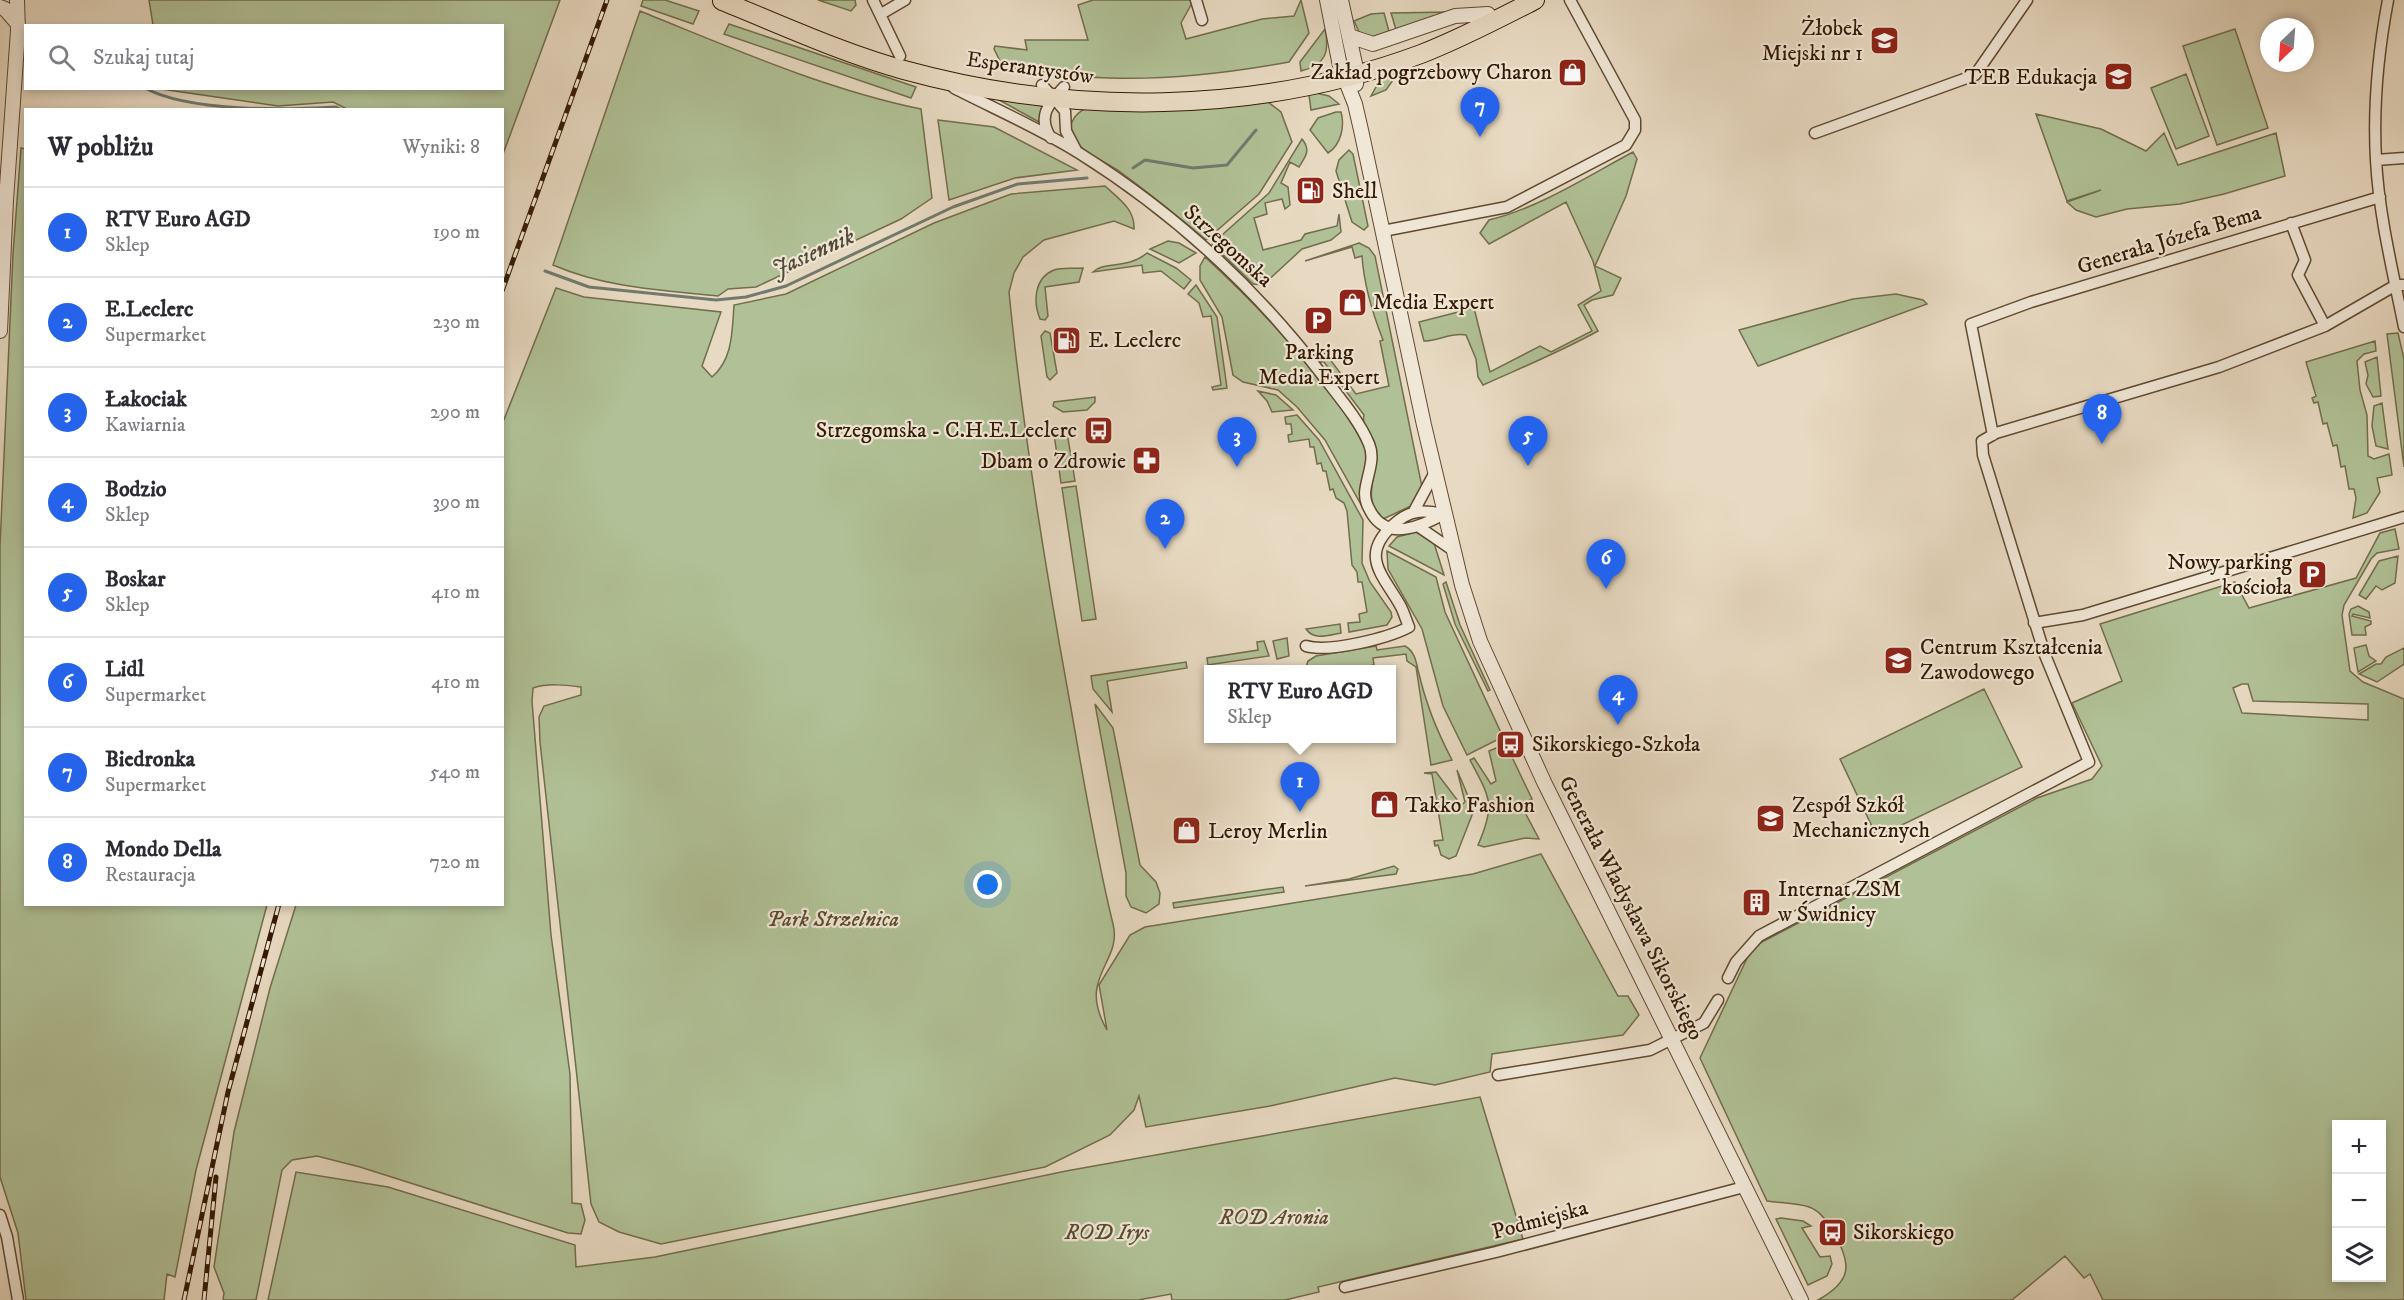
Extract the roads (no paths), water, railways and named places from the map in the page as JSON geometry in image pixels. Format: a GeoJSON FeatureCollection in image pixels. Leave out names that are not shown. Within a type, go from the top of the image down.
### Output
{"type":"FeatureCollection","features":[{"type":"Feature","properties":{"kind":"main road","name":"Esperantystów"},"geometry":{"type":"LineString","coordinates":[[721,0],[869,59],[933,78],[988,89],[1160,90],[1230,86],[1348,69]]}},
{"type":"Feature","properties":{"kind":"main road","name":"Esperantystów"},"geometry":{"type":"LineString","coordinates":[[721,0],[944,69],[1054,90],[1086,101],[1196,100],[1281,90],[1348,69]]}},
{"type":"Feature","properties":{"kind":"main road"},"geometry":{"type":"LineString","coordinates":[[1348,69],[1438,36],[1515,0]]}},
{"type":"Feature","properties":{"kind":"main road"},"geometry":{"type":"LineString","coordinates":[[1348,69],[1440,46],[1535,0]]}},
{"type":"Feature","properties":{"kind":"street"},"geometry":{"type":"LineString","coordinates":[[0,331],[18,24],[17,0]]}},
{"type":"Feature","properties":{"kind":"street"},"geometry":{"type":"LineString","coordinates":[[18,24],[26,0]]}},
{"type":"Feature","properties":{"kind":"street"},"geometry":{"type":"LineString","coordinates":[[873,0],[900,56]]}},
{"type":"Feature","properties":{"kind":"street"},"geometry":{"type":"LineString","coordinates":[[881,14],[905,0]]}},
{"type":"Feature","properties":{"kind":"street"},"geometry":{"type":"LineString","coordinates":[[1196,0],[1202,20]]}},
{"type":"Feature","properties":{"kind":"street","name":"Generała Władysława Sikorskiego"},"geometry":{"type":"LineString","coordinates":[[1327,0],[1348,69],[1444,514],[1470,613],[1497,681],[1593,884],[1801,1300]]}},
{"type":"Feature","properties":{"kind":"street","name":"Generała Władysława Sikorskiego"},"geometry":{"type":"LineString","coordinates":[[1341,0],[1349,36],[1348,69]]}},
{"type":"Feature","properties":{"kind":"street"},"geometry":{"type":"LineString","coordinates":[[1383,231],[1507,207],[1626,145],[1632,139],[1635,120],[1570,0]]}},
{"type":"Feature","properties":{"kind":"street"},"geometry":{"type":"LineString","coordinates":[[1815,134],[1975,75],[2027,0]]}},
{"type":"Feature","properties":{"kind":"street"},"geometry":{"type":"LineString","coordinates":[[2388,0],[2380,45],[2376,95],[2376,159],[2380,197],[2400,285],[2404,327]]}},
{"type":"Feature","properties":{"kind":"street"},"geometry":{"type":"LineString","coordinates":[[0,7],[18,24]]}},
{"type":"Feature","properties":{"kind":"street"},"geometry":{"type":"LineString","coordinates":[[1349,36],[1373,44],[1455,16],[1488,14]]}},
{"type":"Feature","properties":{"kind":"street","name":"Strzegomska"},"geometry":{"type":"LineString","coordinates":[[933,78],[1077,152],[1166,215],[1260,300],[1324,377],[1370,445],[1371,462],[1366,486],[1367,505],[1378,523],[1389,529]]}},
{"type":"Feature","properties":{"kind":"street"},"geometry":{"type":"LineString","coordinates":[[1054,90],[1065,111],[1066,131],[1077,152]]}},
{"type":"Feature","properties":{"kind":"street"},"geometry":{"type":"LineString","coordinates":[[1052,138],[1044,128],[1043,117],[1054,90]]}},
{"type":"Feature","properties":{"kind":"street"},"geometry":{"type":"LineString","coordinates":[[1065,120],[1074,108],[1086,101]]}},
{"type":"Feature","properties":{"kind":"street"},"geometry":{"type":"LineString","coordinates":[[2376,159],[2404,158]]}},
{"type":"Feature","properties":{"kind":"street","name":"Generała Józefa Bema"},"geometry":{"type":"LineString","coordinates":[[1993,435],[1971,324],[2031,302],[2380,197]]}},
{"type":"Feature","properties":{"kind":"street"},"geometry":{"type":"LineString","coordinates":[[2291,224],[2305,260],[2298,275],[2325,326]]}},
{"type":"Feature","properties":{"kind":"street"},"geometry":{"type":"LineString","coordinates":[[1728,978],[1736,962],[1760,936],[2089,762],[2034,623],[1983,455],[1982,441],[1993,435],[2219,367],[2325,326],[2400,285]]}},
{"type":"Feature","properties":{"kind":"street"},"geometry":{"type":"LineString","coordinates":[[1414,511],[1435,472]]}},
{"type":"Feature","properties":{"kind":"street"},"geometry":{"type":"LineString","coordinates":[[1306,646],[1321,648],[1391,637],[1409,627],[1401,606],[1377,568],[1378,545],[1403,515],[1414,511],[1444,514]]}},
{"type":"Feature","properties":{"kind":"street"},"geometry":{"type":"LineString","coordinates":[[1389,529],[1419,527],[1444,514]]}},
{"type":"Feature","properties":{"kind":"street"},"geometry":{"type":"LineString","coordinates":[[2034,623],[2084,615],[2404,517]]}},
{"type":"Feature","properties":{"kind":"street"},"geometry":{"type":"LineString","coordinates":[[1419,527],[1454,551]]}},
{"type":"Feature","properties":{"kind":"street"},"geometry":{"type":"LineString","coordinates":[[1498,1076],[1636,1054],[1704,1023],[1718,1000]]}},
{"type":"Feature","properties":{"kind":"street","name":"Podmiejska"},"geometry":{"type":"LineString","coordinates":[[1345,1287],[1496,1252],[1744,1187]]}},
{"type":"Feature","properties":{"kind":"street"},"geometry":{"type":"LineString","coordinates":[[0,1215],[7,1237],[18,1300]]}},
{"type":"Feature","properties":{"kind":"waterway","name":"Jasiennik"},"geometry":{"type":"LineString","coordinates":[[150,90],[186,102],[238,108]]}},
{"type":"Feature","properties":{"kind":"waterway","name":"Jasiennik"},"geometry":{"type":"LineString","coordinates":[[314,108],[338,108]]}},
{"type":"Feature","properties":{"kind":"waterway","name":"Jasiennik"},"geometry":{"type":"LineString","coordinates":[[1133,168],[1145,160],[1193,168],[1227,165],[1256,130]]}},
{"type":"Feature","properties":{"kind":"waterway","name":"Jasiennik"},"geometry":{"type":"LineString","coordinates":[[545,271],[589,287],[716,300],[746,297],[786,286],[953,207],[1018,184],[1087,178]]}},
{"type":"Feature","properties":{"kind":"railway"},"geometry":{"type":"LineString","coordinates":[[504,285],[607,0]]}},
{"type":"Feature","properties":{"kind":"railway"},"geometry":{"type":"LineString","coordinates":[[184,1300],[228,1092],[278,906]]}},
{"type":"Feature","properties":{"kind":"railway"},"geometry":{"type":"LineString","coordinates":[[204,1300],[216,1177]]}},
{"type":"Feature","properties":{"kind":"place","name":"Żłobek Miejski nr 1"},"geometry":{"type":"Point","coordinates":[1884,41]}},
{"type":"Feature","properties":{"kind":"place","name":"Zakład pogrzebowy Charon"},"geometry":{"type":"Point","coordinates":[1573,72]}},
{"type":"Feature","properties":{"kind":"place","name":"TEB Edukacja"},"geometry":{"type":"Point","coordinates":[2118,77]}},
{"type":"Feature","properties":{"kind":"place","name":"Biedronka"},"geometry":{"type":"Point","coordinates":[1480,137]}},
{"type":"Feature","properties":{"kind":"place","name":"Shell"},"geometry":{"type":"Point","coordinates":[1311,191]}},
{"type":"Feature","properties":{"kind":"place","name":"Media Expert"},"geometry":{"type":"Point","coordinates":[1352,302]}},
{"type":"Feature","properties":{"kind":"place","name":"Parking Media Expert"},"geometry":{"type":"Point","coordinates":[1319,320]}},
{"type":"Feature","properties":{"kind":"place","name":"E. Leclerc"},"geometry":{"type":"Point","coordinates":[1067,340]}},
{"type":"Feature","properties":{"kind":"place","name":"Strzegomska - C.H.E.Leclerc"},"geometry":{"type":"Point","coordinates":[1098,430]}},
{"type":"Feature","properties":{"kind":"place","name":"Mondo Della"},"geometry":{"type":"Point","coordinates":[2102,444]}},
{"type":"Feature","properties":{"kind":"place","name":"Dbam o Zdrowie"},"geometry":{"type":"Point","coordinates":[1147,461]}},
{"type":"Feature","properties":{"kind":"place","name":"Boskar"},"geometry":{"type":"Point","coordinates":[1528,466]}},
{"type":"Feature","properties":{"kind":"place","name":"Łakociak"},"geometry":{"type":"Point","coordinates":[1237,467]}},
{"type":"Feature","properties":{"kind":"place","name":"E.Leclerc"},"geometry":{"type":"Point","coordinates":[1165,549]}},
{"type":"Feature","properties":{"kind":"place","name":"Nowy parking kościoła"},"geometry":{"type":"Point","coordinates":[2313,575]}},
{"type":"Feature","properties":{"kind":"place","name":"Lidl"},"geometry":{"type":"Point","coordinates":[1606,589]}},
{"type":"Feature","properties":{"kind":"place","name":"Centrum Kształcenia Zawodowego"},"geometry":{"type":"Point","coordinates":[1899,660]}},
{"type":"Feature","properties":{"kind":"place","name":"Bodzio"},"geometry":{"type":"Point","coordinates":[1618,725]}},
{"type":"Feature","properties":{"kind":"place","name":"Sikorskiego-Szkoła"},"geometry":{"type":"Point","coordinates":[1511,744]}},
{"type":"Feature","properties":{"kind":"place","name":"Takko Fashion"},"geometry":{"type":"Point","coordinates":[1384,805]}},
{"type":"Feature","properties":{"kind":"place","name":"RTV Euro AGD"},"geometry":{"type":"Point","coordinates":[1300,812]}},
{"type":"Feature","properties":{"kind":"place","name":"Zespół Szkół Mechanicznych"},"geometry":{"type":"Point","coordinates":[1771,818]}},
{"type":"Feature","properties":{"kind":"place","name":"Leroy Merlin"},"geometry":{"type":"Point","coordinates":[1187,831]}},
{"type":"Feature","properties":{"kind":"place","name":"Internat ZSM w Świdnicy"},"geometry":{"type":"Point","coordinates":[1757,902]}},
{"type":"Feature","properties":{"kind":"place","name":"Sikorskiego"},"geometry":{"type":"Point","coordinates":[1832,1232]}},
{"type":"Feature","properties":{"kind":"park label","name":"Park Strzelnica"},"geometry":{"type":"Point","coordinates":[833,919]}},
{"type":"Feature","properties":{"kind":"park label","name":"ROD Aronia"},"geometry":{"type":"Point","coordinates":[1274,1217]}},
{"type":"Feature","properties":{"kind":"park label","name":"ROD Irys"},"geometry":{"type":"Point","coordinates":[1107,1232]}}]}
